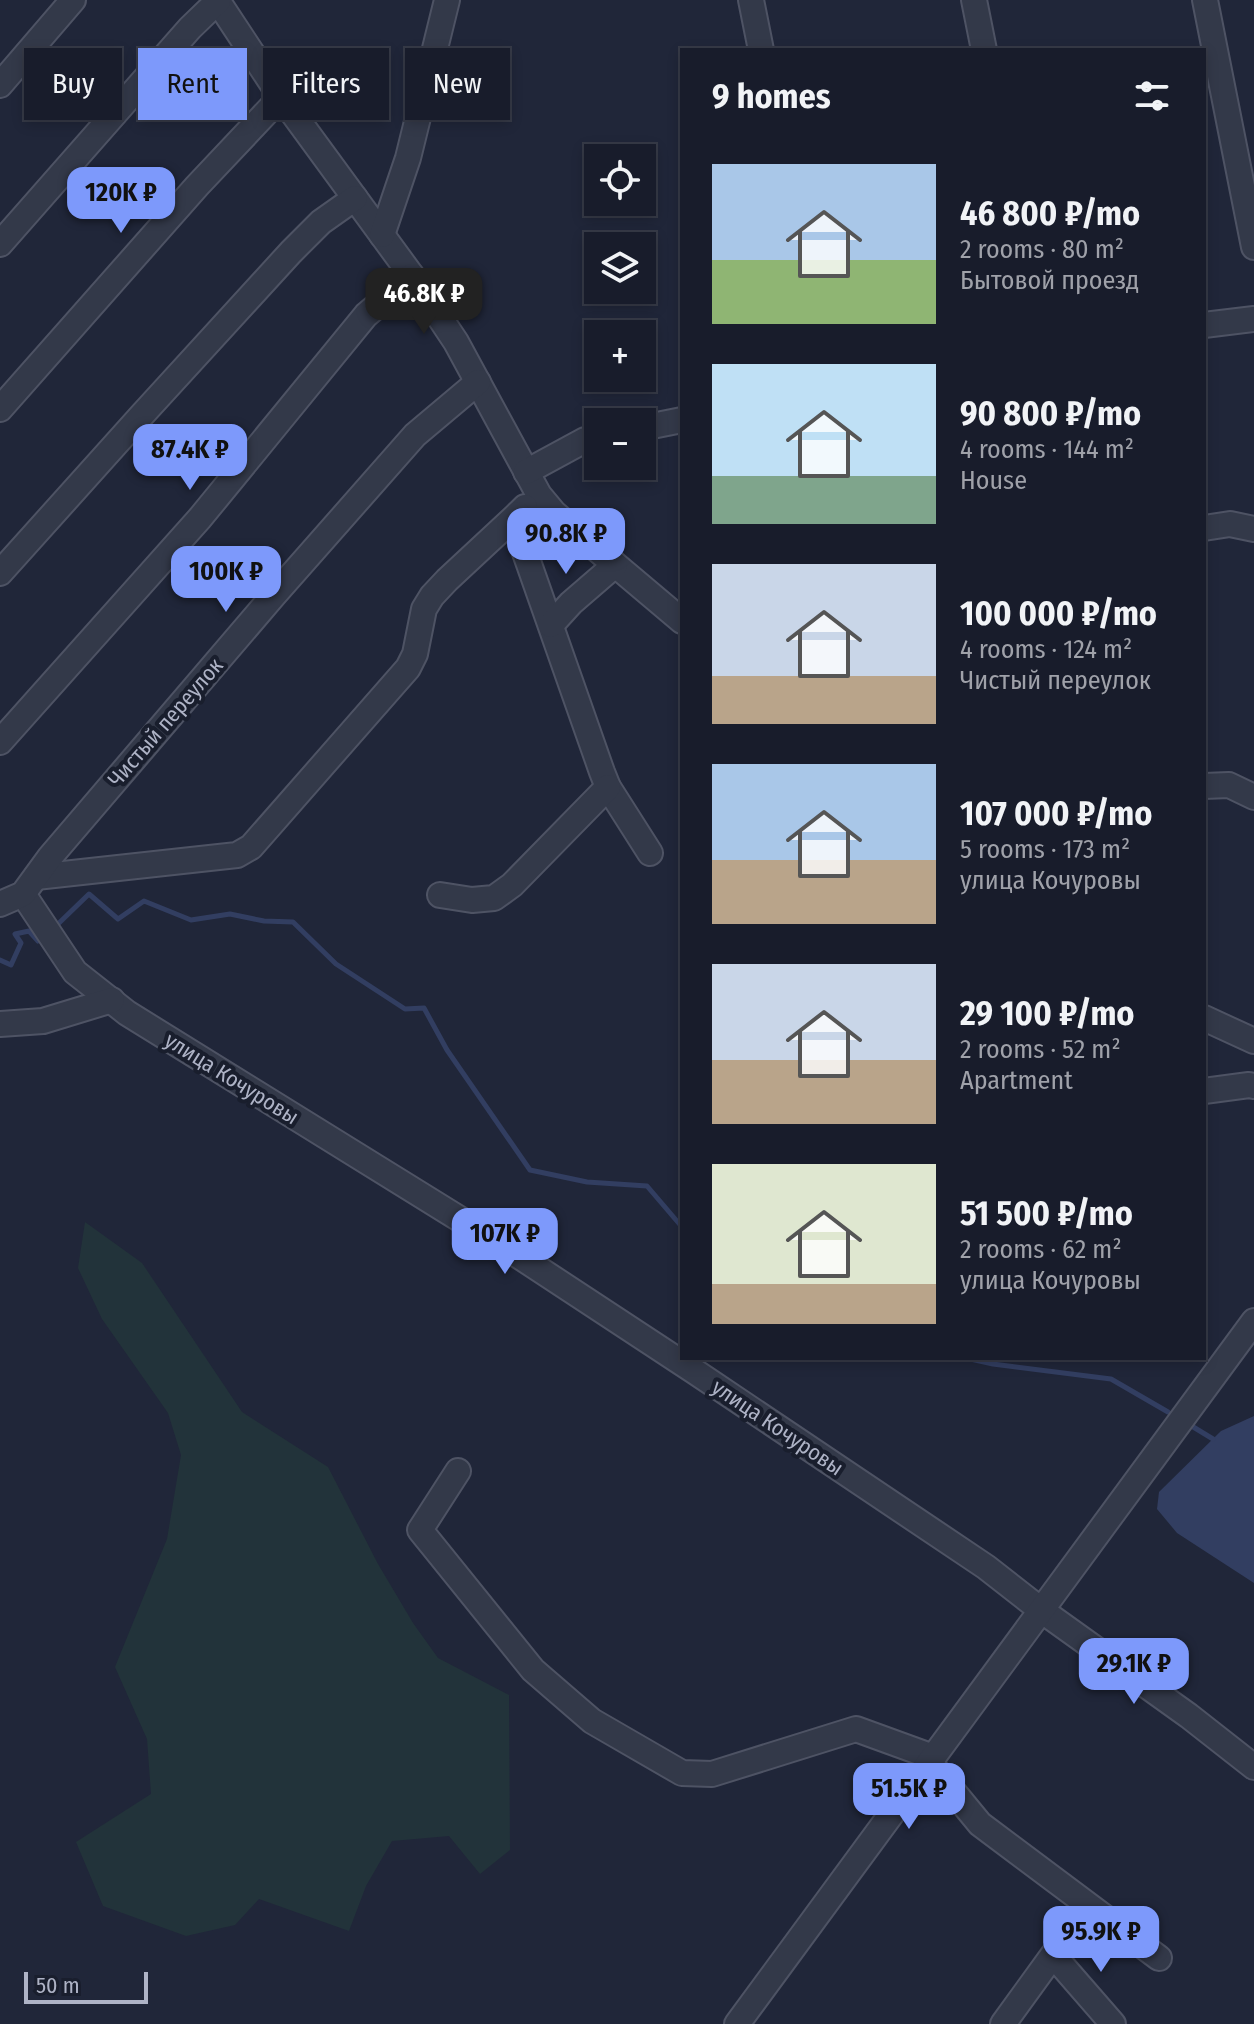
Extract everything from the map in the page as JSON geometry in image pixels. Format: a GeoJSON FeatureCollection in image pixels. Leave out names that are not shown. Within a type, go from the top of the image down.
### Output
{"type":"FeatureCollection","features":[{"type":"Feature","properties":{"kind":"street"},"geometry":{"type":"LineString","coordinates":[[0,85],[73,0]]}},
{"type":"Feature","properties":{"kind":"street"},"geometry":{"type":"LineString","coordinates":[[382,235],[408,158],[447,0]]}},
{"type":"Feature","properties":{"kind":"street"},"geometry":{"type":"LineString","coordinates":[[751,0],[761,48]]}},
{"type":"Feature","properties":{"kind":"street"},"geometry":{"type":"LineString","coordinates":[[974,0],[984,48]]}},
{"type":"Feature","properties":{"kind":"street"},"geometry":{"type":"LineString","coordinates":[[1205,0],[1254,247]]}},
{"type":"Feature","properties":{"kind":"street"},"geometry":{"type":"LineString","coordinates":[[0,244],[190,28],[221,3],[263,69]]}},
{"type":"Feature","properties":{"kind":"street"},"geometry":{"type":"LineString","coordinates":[[0,409],[263,116]]}},
{"type":"Feature","properties":{"kind":"street"},"geometry":{"type":"LineString","coordinates":[[298,120],[412,276],[456,342],[539,495],[554,513],[680,619]]}},
{"type":"Feature","properties":{"kind":"street"},"geometry":{"type":"LineString","coordinates":[[0,573],[291,252],[321,222],[355,198]]}},
{"type":"Feature","properties":{"kind":"street"},"geometry":{"type":"LineString","coordinates":[[0,742],[200,518],[366,315],[412,276]]}},
{"type":"Feature","properties":{"kind":"street"},"geometry":{"type":"LineString","coordinates":[[1206,324],[1251,313]]}},
{"type":"Feature","properties":{"kind":"street","name":"Чистый переулок"},"geometry":{"type":"LineString","coordinates":[[30,885],[50,857],[243,630],[415,435],[478,382]]}},
{"type":"Feature","properties":{"kind":"street"},"geometry":{"type":"LineString","coordinates":[[656,425],[680,420]]}},
{"type":"Feature","properties":{"kind":"street"},"geometry":{"type":"LineString","coordinates":[[526,472],[584,441]]}},
{"type":"Feature","properties":{"kind":"street"},"geometry":{"type":"LineString","coordinates":[[0,904],[30,885],[237,855],[251,847],[408,668],[415,654],[424,609],[432,596],[539,495]]}},
{"type":"Feature","properties":{"kind":"street"},"geometry":{"type":"LineString","coordinates":[[518,514],[523,547],[608,787],[650,853]]}},
{"type":"Feature","properties":{"kind":"street"},"geometry":{"type":"LineString","coordinates":[[1206,528],[1230,524],[1254,529]]}},
{"type":"Feature","properties":{"kind":"street"},"geometry":{"type":"LineString","coordinates":[[551,625],[615,565]]}},
{"type":"Feature","properties":{"kind":"street"},"geometry":{"type":"LineString","coordinates":[[1206,786],[1229,785],[1254,797]]}},
{"type":"Feature","properties":{"kind":"street"},"geometry":{"type":"LineString","coordinates":[[440,895],[472,900],[494,898],[512,885],[608,787]]}},
{"type":"Feature","properties":{"kind":"street","name":"улица Кочуровы"},"geometry":{"type":"LineString","coordinates":[[30,885],[75,972],[127,1013],[513,1252],[986,1567],[1254,1767]]}},
{"type":"Feature","properties":{"kind":"street"},"geometry":{"type":"LineString","coordinates":[[0,1024],[43,1021],[112,1000]]}},
{"type":"Feature","properties":{"kind":"street"},"geometry":{"type":"LineString","coordinates":[[1206,1019],[1254,1041]]}},
{"type":"Feature","properties":{"kind":"street"},"geometry":{"type":"LineString","coordinates":[[1206,1091],[1254,1086]]}},
{"type":"Feature","properties":{"kind":"street"},"geometry":{"type":"LineString","coordinates":[[737,2024],[1254,1321]]}},
{"type":"Feature","properties":{"kind":"street"},"geometry":{"type":"LineString","coordinates":[[458,1471],[420,1530],[533,1670],[592,1721],[682,1773],[712,1774],[856,1729],[931,1760],[980,1824],[1159,1958]]}},
{"type":"Feature","properties":{"kind":"street"},"geometry":{"type":"LineString","coordinates":[[1003,2024],[1053,1955],[1113,2024]]}},
{"type":"Feature","properties":{"kind":"shaded area"},"geometry":{"type":"Polygon","coordinates":[[[85,1222],[142,1263],[242,1412],[328,1467],[378,1564],[438,1658],[509,1695],[510,1850],[480,1874],[449,1836],[392,1841],[366,1886],[349,1931],[259,1899],[235,1925],[186,1936],[103,1906],[76,1842],[151,1794],[147,1739],[115,1667],[167,1539],[181,1455],[168,1413],[102,1319],[78,1268],[85,1222]]]}},
{"type":"Feature","properties":{"kind":"water"},"geometry":{"type":"Polygon","coordinates":[[[1254,1416],[1254,1583],[1177,1533],[1157,1509],[1159,1492],[1221,1431],[1254,1416]]]}},
{"type":"Feature","properties":{"kind":"waterway"},"geometry":{"type":"LineString","coordinates":[[59,923],[89,894],[118,919],[144,901],[191,920],[230,914],[264,921],[293,922],[336,964],[405,1009],[424,1008],[447,1050],[530,1170],[587,1182],[647,1186],[680,1225]]}},
{"type":"Feature","properties":{"kind":"waterway"},"geometry":{"type":"LineString","coordinates":[[0,960],[11,965],[21,943],[15,934],[29,931],[38,941]]}},
{"type":"Feature","properties":{"kind":"waterway"},"geometry":{"type":"LineString","coordinates":[[975,1360],[1111,1379],[1168,1412]]}},
{"type":"Feature","properties":{"kind":"waterway"},"geometry":{"type":"LineString","coordinates":[[1190,1425],[1213,1439]]}}]}
